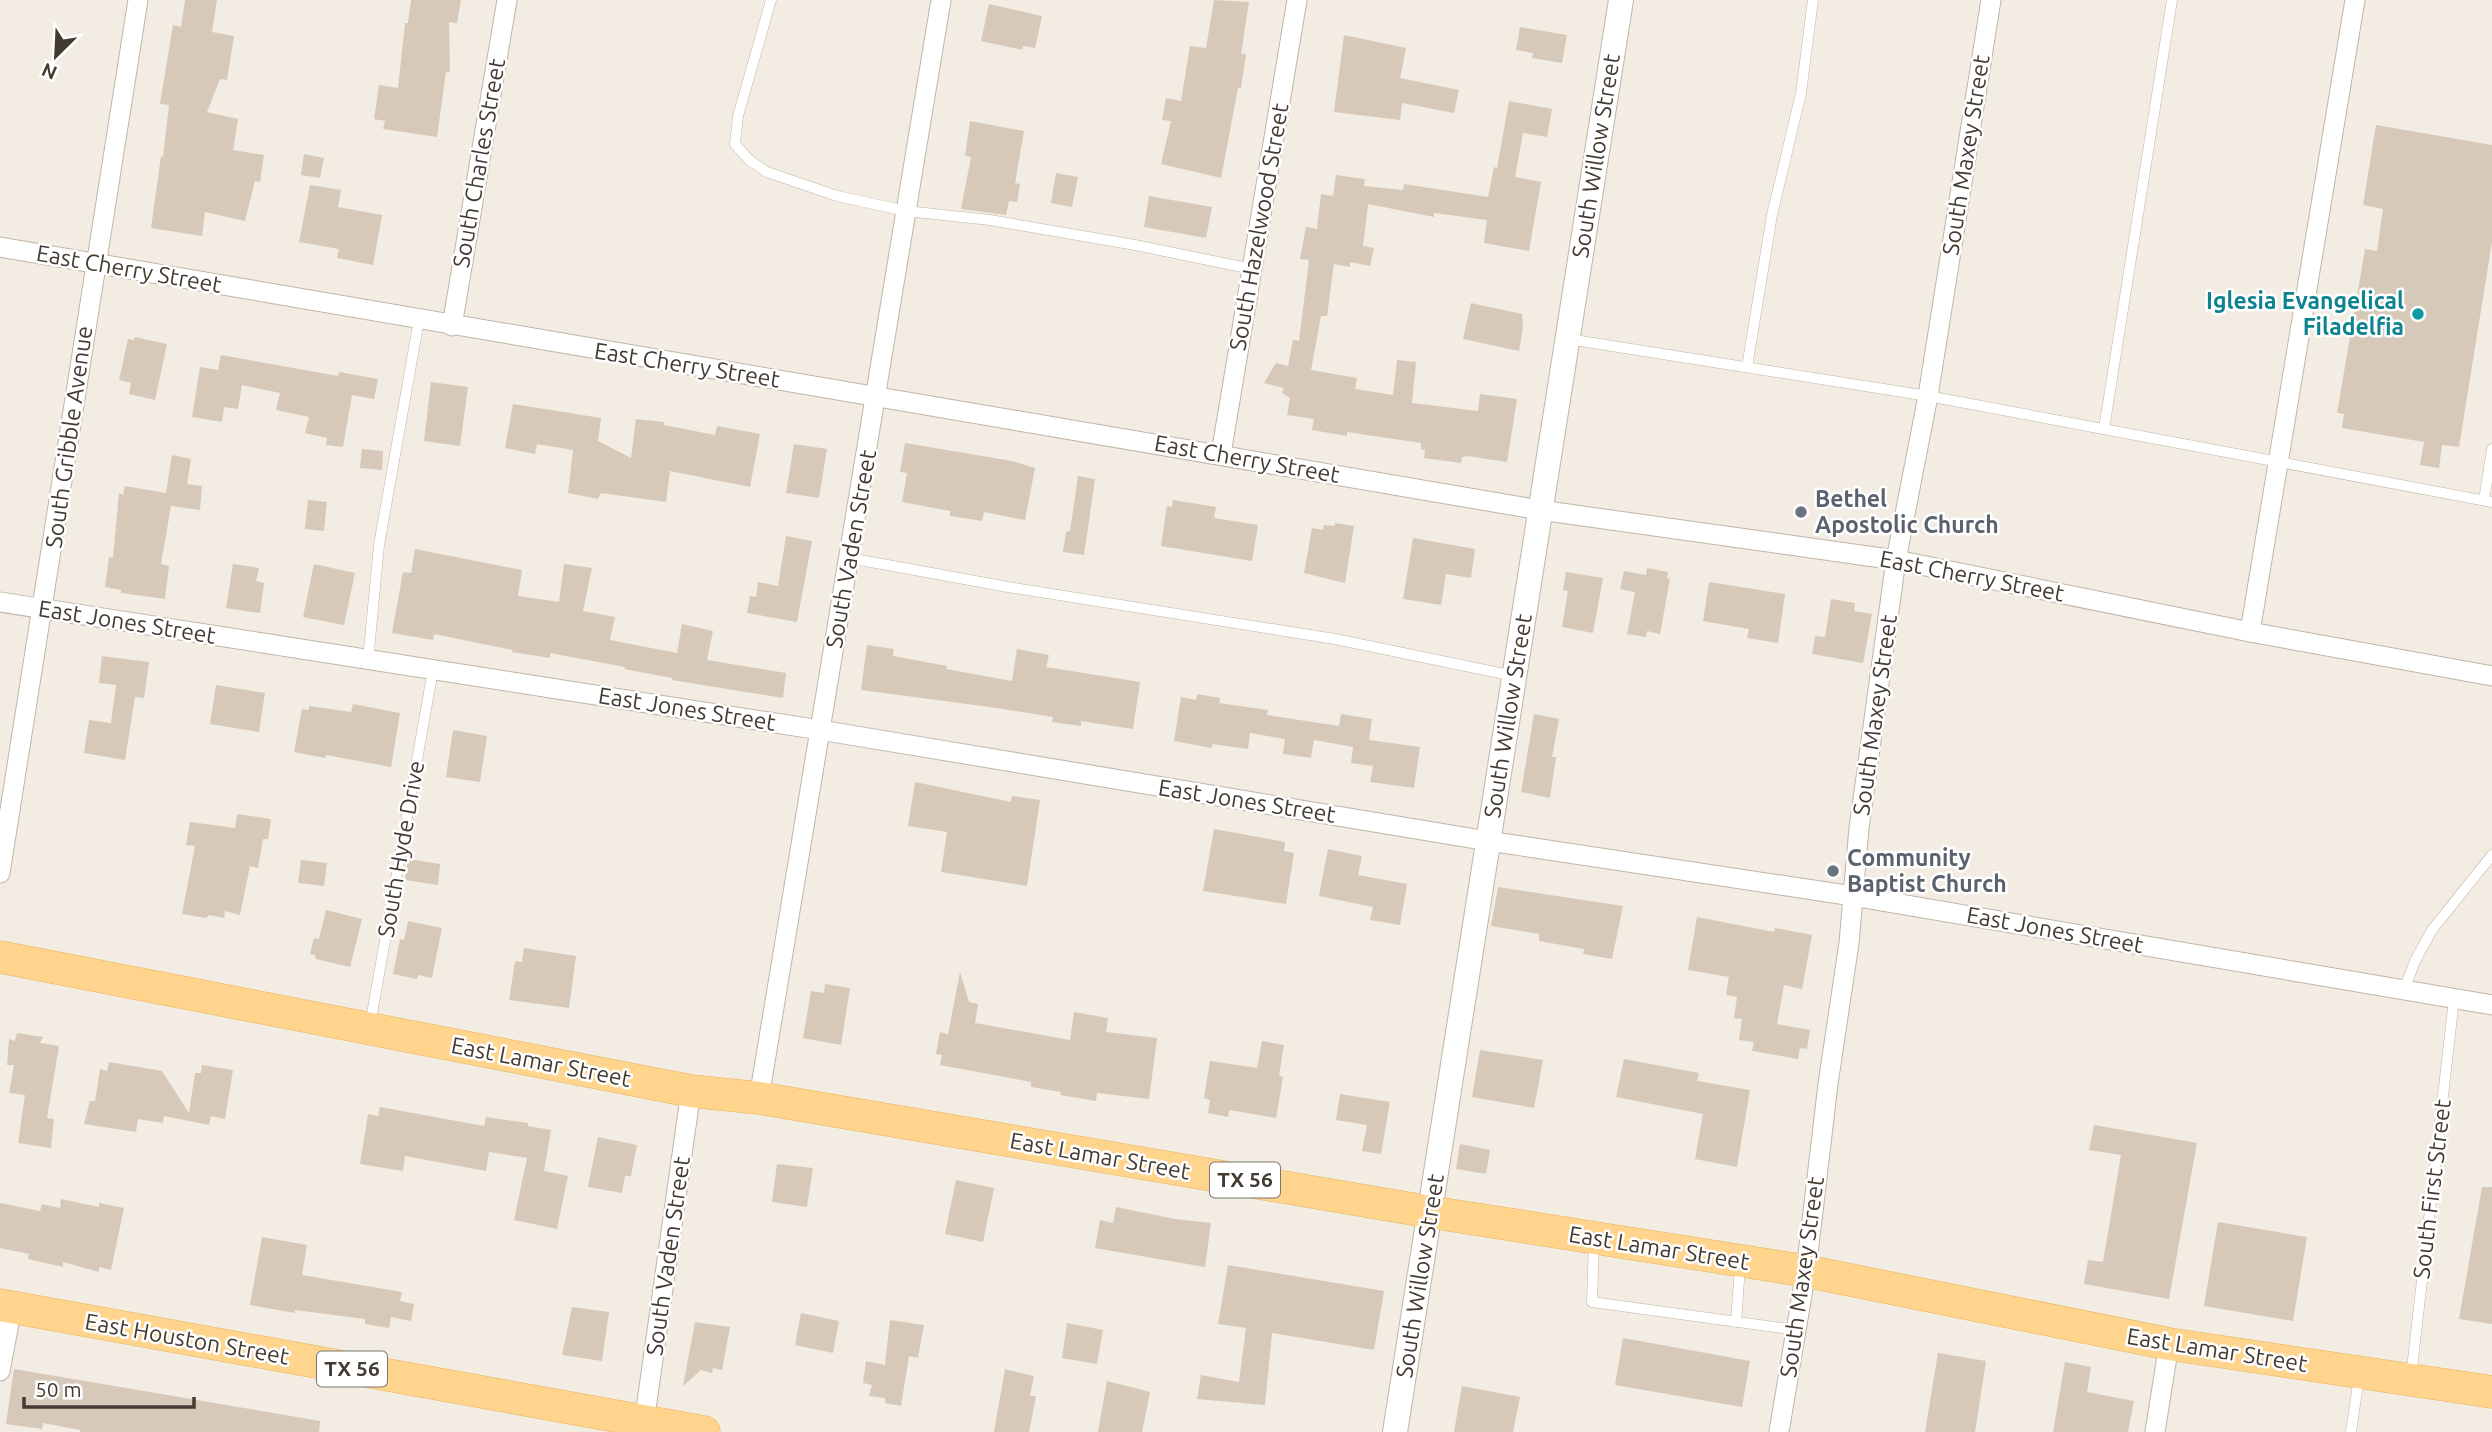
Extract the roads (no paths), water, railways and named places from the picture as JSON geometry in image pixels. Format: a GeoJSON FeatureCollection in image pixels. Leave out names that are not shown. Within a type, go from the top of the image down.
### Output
{"type":"FeatureCollection","features":[{"type":"Feature","properties":{"kind":"main road","name":"East Lamar Street"},"geometry":{"type":"LineString","coordinates":[[0,957],[691,1091],[759,1098],[1430,1212],[1807,1271],[2169,1344],[2492,1392]]}},
{"type":"Feature","properties":{"kind":"main road","name":"East Houston Street"},"geometry":{"type":"LineString","coordinates":[[6,1306],[644,1427],[704,1432]]}},
{"type":"Feature","properties":{"kind":"street","name":"South Gribble Avenue"},"geometry":{"type":"LineString","coordinates":[[0,873],[44,609],[94,264],[138,0]]}},
{"type":"Feature","properties":{"kind":"street","name":"South Charles Street"},"geometry":{"type":"LineString","coordinates":[[452,326],[507,0]]}},
{"type":"Feature","properties":{"kind":"street","name":"South Vaden Street"},"geometry":{"type":"LineString","coordinates":[[759,1098],[941,0]]}},
{"type":"Feature","properties":{"kind":"street","name":"South Hazelwood Street"},"geometry":{"type":"LineString","coordinates":[[1221,454],[1297,0]]}},
{"type":"Feature","properties":{"kind":"street","name":"South Willow Street"},"geometry":{"type":"LineString","coordinates":[[1395,1432],[1620,0]]}},
{"type":"Feature","properties":{"kind":"street","name":"South Maxey Street"},"geometry":{"type":"LineString","coordinates":[[1779,1432],[1807,1271],[1853,896],[1858,828],[1896,560],[1928,396],[1991,0]]}},
{"type":"Feature","properties":{"kind":"street"},"geometry":{"type":"LineString","coordinates":[[2249,632],[2355,0]]}},
{"type":"Feature","properties":{"kind":"street","name":"East Cherry Street"},"geometry":{"type":"LineString","coordinates":[[0,247],[1540,510],[1896,560],[2249,632],[2492,676]]}},
{"type":"Feature","properties":{"kind":"street","name":"East Jones Street"},"geometry":{"type":"LineString","coordinates":[[0,603],[820,730],[1488,841],[1853,896],[2492,1005]]}},
{"type":"Feature","properties":{"kind":"street","name":"South Vaden Street"},"geometry":{"type":"LineString","coordinates":[[644,1427],[691,1091]]}},
{"type":"Feature","properties":{"kind":"street"},"geometry":{"type":"LineString","coordinates":[[0,1371],[6,1306]]}},
{"type":"Feature","properties":{"kind":"street"},"geometry":{"type":"LineString","coordinates":[[2155,1432],[2169,1344]]}},
{"type":"Feature","properties":{"kind":"lane"},"geometry":{"type":"LineString","coordinates":[[771,0],[738,116],[735,144],[749,160],[767,172],[795,184],[837,196],[906,211],[990,220],[1252,269]]}},
{"type":"Feature","properties":{"kind":"lane"},"geometry":{"type":"LineString","coordinates":[[1748,367],[1772,215],[1801,93],[1813,0]]}},
{"type":"Feature","properties":{"kind":"lane"},"geometry":{"type":"LineString","coordinates":[[2105,429],[2172,0]]}},
{"type":"Feature","properties":{"kind":"lane"},"geometry":{"type":"LineString","coordinates":[[368,660],[379,545],[419,320]]}},
{"type":"Feature","properties":{"kind":"lane"},"geometry":{"type":"LineString","coordinates":[[1567,338],[1928,396],[2488,501],[2492,449]]}},
{"type":"Feature","properties":{"kind":"lane"},"geometry":{"type":"LineString","coordinates":[[849,558],[1008,587],[1335,639],[1514,676]]}},
{"type":"Feature","properties":{"kind":"lane","name":"South Hyde Drive"},"geometry":{"type":"LineString","coordinates":[[369,1028],[433,670]]}},
{"type":"Feature","properties":{"kind":"lane"},"geometry":{"type":"LineString","coordinates":[[2404,990],[2414,961],[2432,930],[2492,855]]}},
{"type":"Feature","properties":{"kind":"lane","name":"South First Street"},"geometry":{"type":"LineString","coordinates":[[2410,1380],[2454,999]]}},
{"type":"Feature","properties":{"kind":"lane"},"geometry":{"type":"LineString","coordinates":[[1594,1238],[1592,1302],[1796,1330]]}},
{"type":"Feature","properties":{"kind":"lane"},"geometry":{"type":"LineString","coordinates":[[1736,1322],[1740,1261]]}},
{"type":"Feature","properties":{"kind":"lane"},"geometry":{"type":"LineString","coordinates":[[2351,1432],[2359,1373]]}},
{"type":"Feature","properties":{"kind":"place","name":"Iglesia Evangelical Filadelfia"},"geometry":{"type":"Point","coordinates":[2418,314]}},
{"type":"Feature","properties":{"kind":"place","name":"Bethel Apostolic Church"},"geometry":{"type":"Point","coordinates":[1801,512]}},
{"type":"Feature","properties":{"kind":"place","name":"Community Baptist Church"},"geometry":{"type":"Point","coordinates":[1833,871]}}]}
